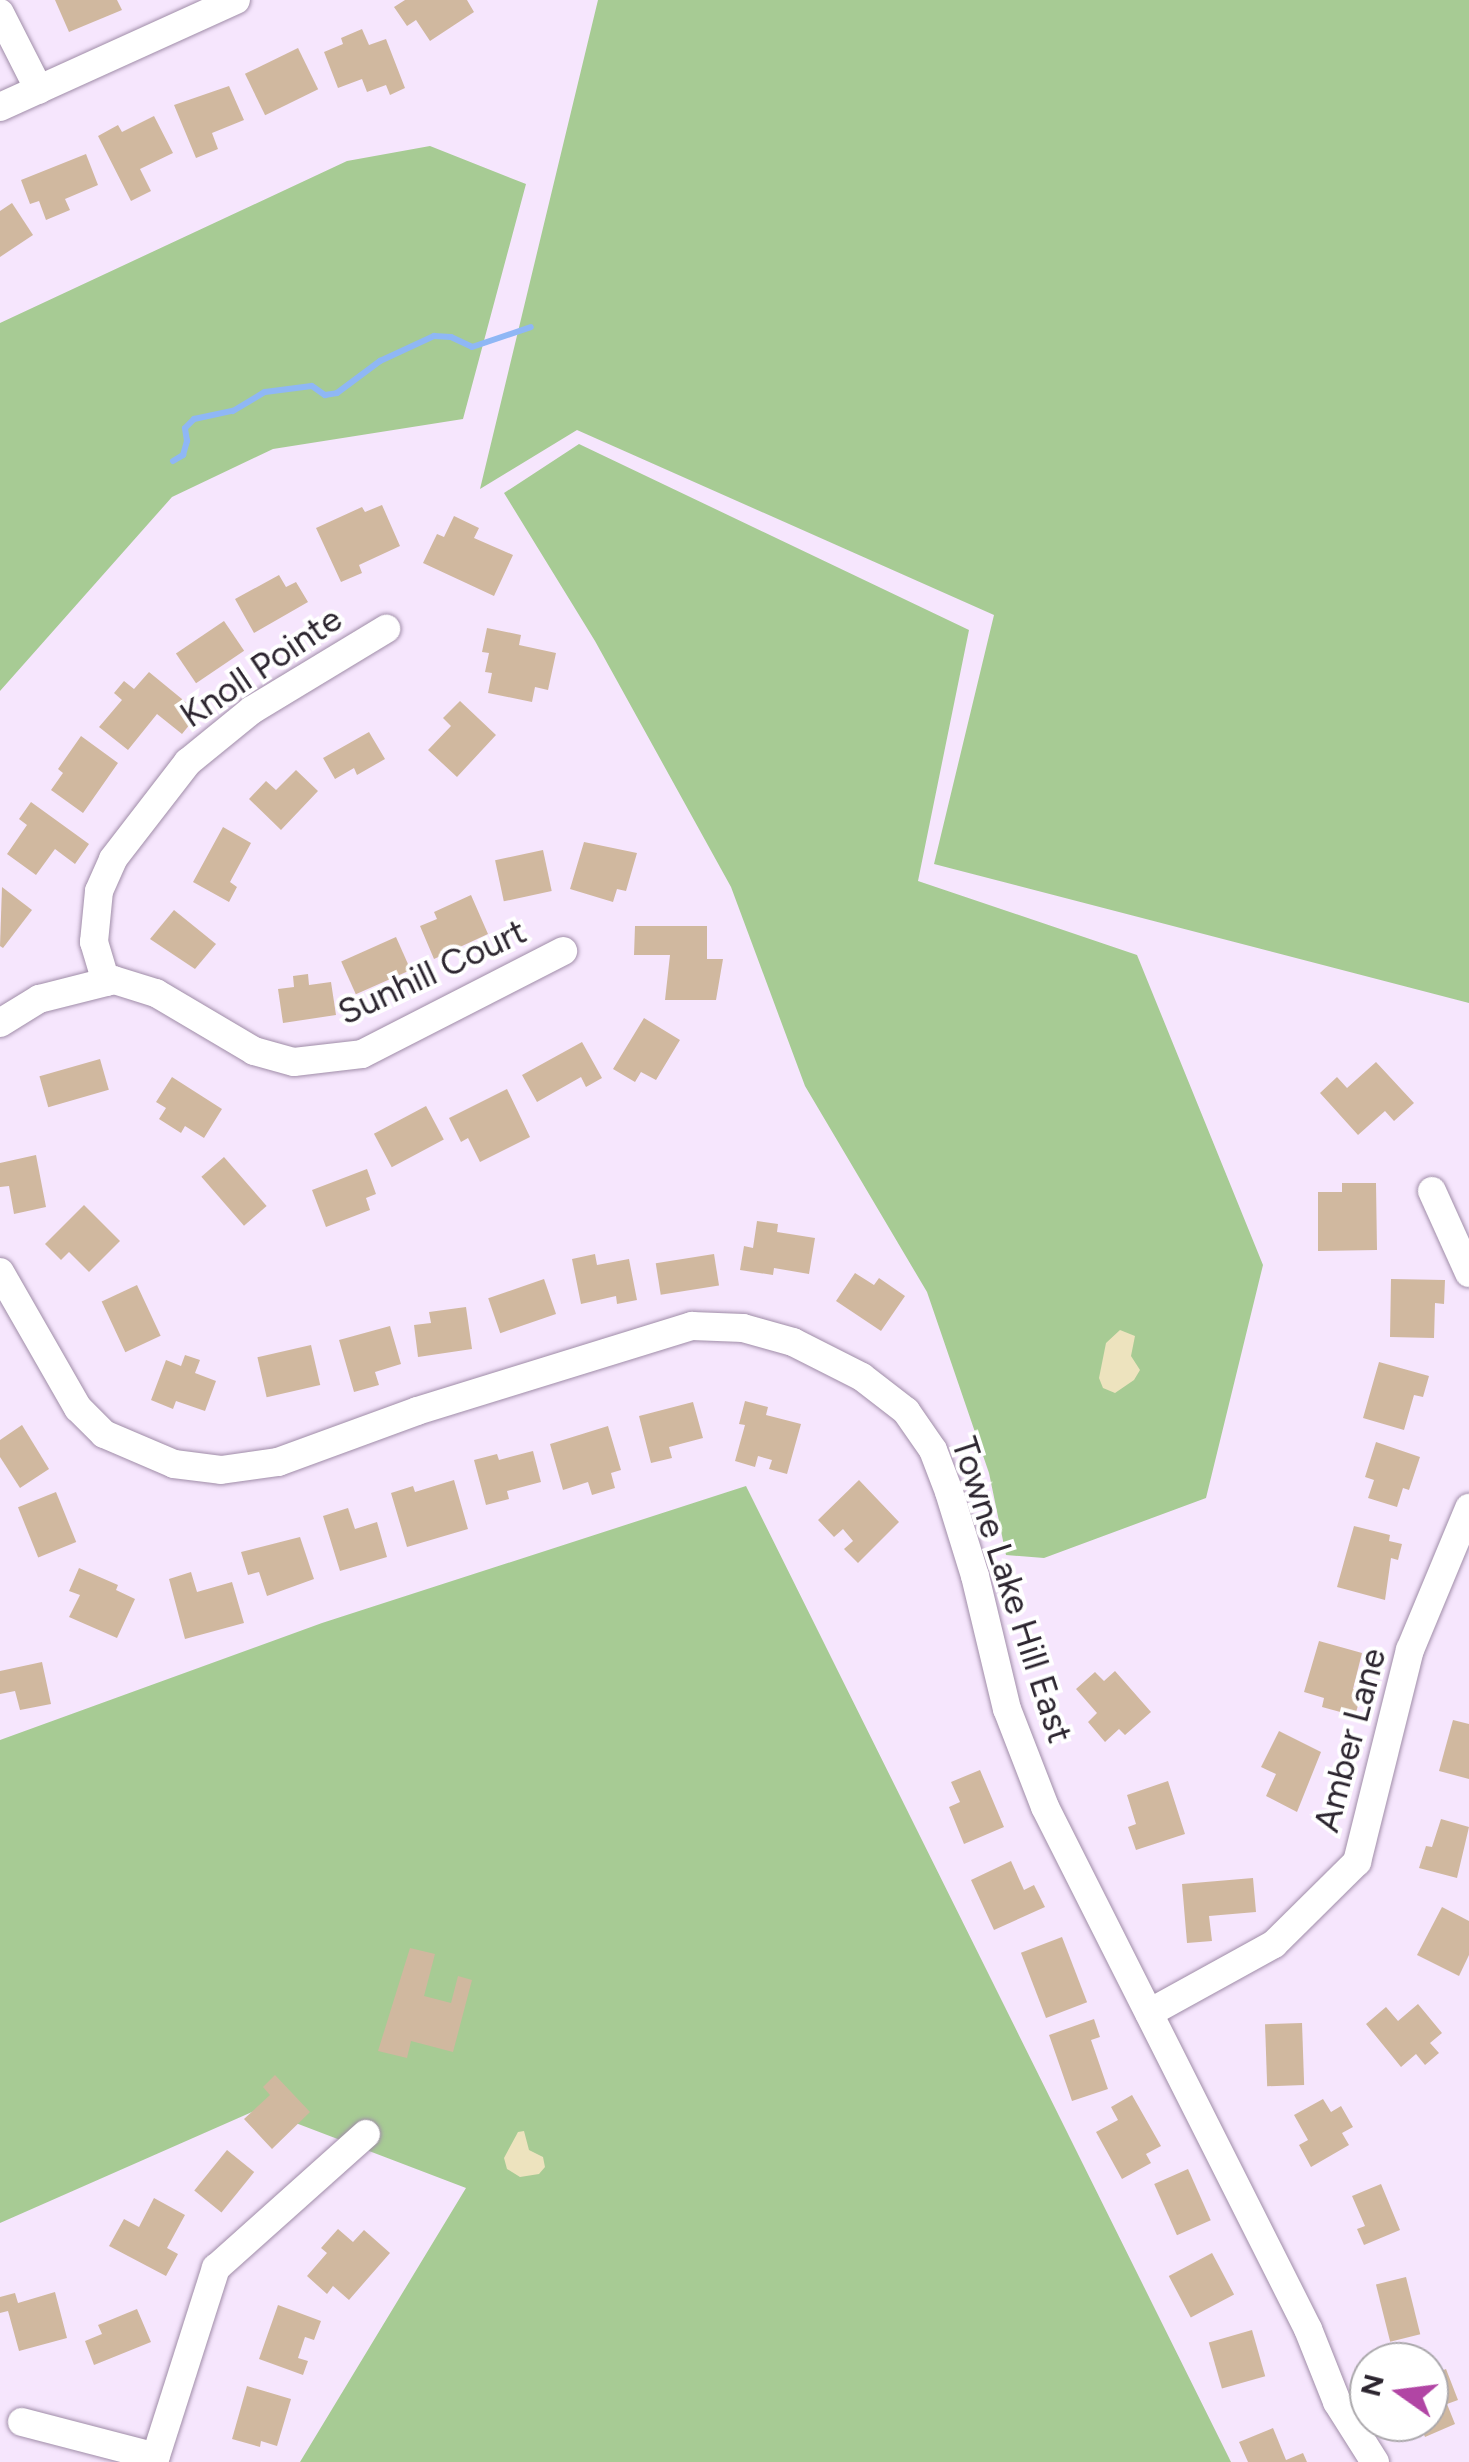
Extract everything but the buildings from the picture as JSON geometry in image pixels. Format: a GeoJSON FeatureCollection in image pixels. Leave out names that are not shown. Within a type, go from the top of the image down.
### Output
{"type":"FeatureCollection","features":[{"type":"Feature","properties":{"kind":"street"},"geometry":{"type":"LineString","coordinates":[[0,107],[236,0]]}},
{"type":"Feature","properties":{"kind":"street"},"geometry":{"type":"LineString","coordinates":[[0,13],[39,90]]}},
{"type":"Feature","properties":{"kind":"street","name":"Knoll Pointe"},"geometry":{"type":"LineString","coordinates":[[106,982],[94,942],[99,890],[113,859],[188,762],[252,710],[386,629]]}},
{"type":"Feature","properties":{"kind":"street","name":"Sunhill Court"},"geometry":{"type":"LineString","coordinates":[[0,1023],[39,998],[106,982],[156,993],[254,1051],[294,1062],[362,1054],[563,950]]}},
{"type":"Feature","properties":{"kind":"street"},"geometry":{"type":"LineString","coordinates":[[1432,1191],[1469,1273]]}},
{"type":"Feature","properties":{"kind":"street","name":"Towne Lake Hill East"},"geometry":{"type":"LineString","coordinates":[[0,1272],[78,1408],[104,1434],[174,1464],[221,1470],[278,1462],[417,1411],[692,1326],[743,1328],[793,1342],[862,1378],[906,1411],[933,1450],[975,1576],[1013,1726],[1045,1807],[1308,2329],[1337,2402],[1375,2462]]}},
{"type":"Feature","properties":{"kind":"street","name":"Amber Lane"},"geometry":{"type":"LineString","coordinates":[[1148,2013],[1274,1944],[1357,1862],[1410,1650],[1469,1508]]}},
{"type":"Feature","properties":{"kind":"street"},"geometry":{"type":"LineString","coordinates":[[22,2422],[155,2459],[216,2268],[366,2134]]}},
{"type":"Feature","properties":{"kind":"green space"},"geometry":{"type":"Polygon","coordinates":[[[598,0],[1469,0],[1469,1003],[934,864],[994,615],[577,430],[480,489],[598,0]]]}},
{"type":"Feature","properties":{"kind":"green space"},"geometry":{"type":"Polygon","coordinates":[[[430,146],[526,184],[463,419],[273,449],[172,497],[0,691],[0,323],[347,161],[430,146]]]}},
{"type":"Feature","properties":{"kind":"green space"},"geometry":{"type":"Polygon","coordinates":[[[579,444],[969,630],[918,881],[1137,955],[1263,1265],[1206,1498],[1044,1558],[1006,1555],[989,1473],[927,1292],[805,1086],[731,887],[595,641],[504,493],[579,444]]]}},
{"type":"Feature","properties":{"kind":"green space"},"geometry":{"type":"Polygon","coordinates":[[[746,1486],[1231,2462],[300,2462],[466,2188],[259,2109],[0,2223],[0,1740],[322,1623],[746,1486]]]}},
{"type":"Feature","properties":{"kind":"sand"},"geometry":{"type":"Polygon","coordinates":[[[1120,1330],[1135,1336],[1131,1356],[1140,1370],[1134,1380],[1115,1393],[1103,1388],[1099,1378],[1106,1343],[1120,1330]]]}},
{"type":"Feature","properties":{"kind":"sand"},"geometry":{"type":"Polygon","coordinates":[[[524,2131],[529,2150],[543,2157],[545,2167],[539,2174],[520,2177],[507,2169],[504,2158],[518,2132],[524,2131]]]}},
{"type":"Feature","properties":{"kind":"waterway"},"geometry":{"type":"LineString","coordinates":[[173,461],[183,455],[185,428],[194,419],[233,411],[265,392],[312,386],[325,395],[337,393],[380,361],[434,336],[451,337],[472,347],[531,327]]}}]}
